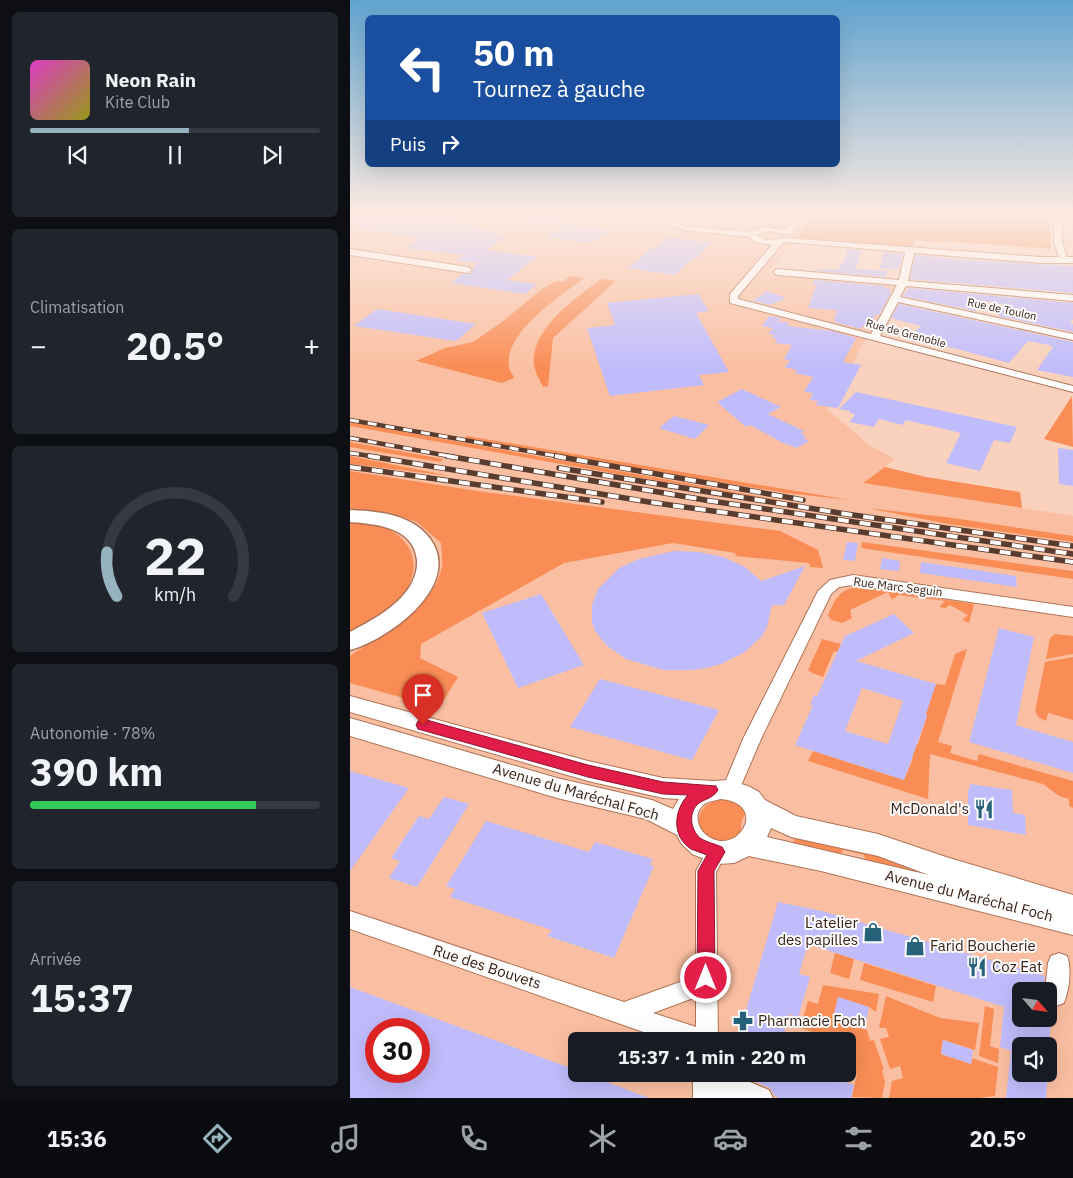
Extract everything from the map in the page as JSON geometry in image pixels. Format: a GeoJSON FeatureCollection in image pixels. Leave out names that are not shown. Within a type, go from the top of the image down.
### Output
{"type":"FeatureCollection","features":[{"type":"Feature","properties":{"kind":"highway"},"geometry":{"type":"LineString","coordinates":[[350,516],[378,518],[400,525],[419,537],[427,552],[429,568],[423,584],[405,607],[350,642]]}},
{"type":"Feature","properties":{"kind":"main road","name":"Avenue du Maréchal Foch"},"geometry":{"type":"LineString","coordinates":[[350,704],[588,771],[663,788],[721,790]]}},
{"type":"Feature","properties":{"kind":"main road","name":"Avenue du Maréchal Foch"},"geometry":{"type":"LineString","coordinates":[[350,727],[557,788],[652,810],[685,827]]}},
{"type":"Feature","properties":{"kind":"main road"},"geometry":{"type":"LineString","coordinates":[[721,790],[750,800],[756,807],[760,816],[755,836],[747,844],[728,852],[717,852],[696,844],[689,836],[685,827],[684,817],[692,800],[721,790]]}},
{"type":"Feature","properties":{"kind":"main road","name":"Avenue du Maréchal Foch"},"geometry":{"type":"LineString","coordinates":[[756,807],[791,826],[878,845],[946,869],[1073,908]]}},
{"type":"Feature","properties":{"kind":"main road","name":"Avenue du Maréchal Foch"},"geometry":{"type":"LineString","coordinates":[[747,844],[821,860],[1073,922]]}},
{"type":"Feature","properties":{"kind":"street"},"geometry":{"type":"LineString","coordinates":[[443,266],[468,270]]}},
{"type":"Feature","properties":{"kind":"street","name":"Rue de Grenoble"},"geometry":{"type":"LineString","coordinates":[[754,266],[733,296],[733,301],[1073,389]]}},
{"type":"Feature","properties":{"kind":"street"},"geometry":{"type":"LineString","coordinates":[[874,338],[896,299],[903,283],[907,266]]}},
{"type":"Feature","properties":{"kind":"street"},"geometry":{"type":"LineString","coordinates":[[777,272],[1073,298]]}},
{"type":"Feature","properties":{"kind":"street","name":"Rue de Toulon"},"geometry":{"type":"LineString","coordinates":[[896,299],[1073,336]]}},
{"type":"Feature","properties":{"kind":"street","name":"Rue Marc Seguin"},"geometry":{"type":"LineString","coordinates":[[721,790],[752,738],[826,591],[835,584],[853,580],[1073,612]]}},
{"type":"Feature","properties":{"kind":"street"},"geometry":{"type":"LineString","coordinates":[[707,1032],[706,871],[717,852]]}},
{"type":"Feature","properties":{"kind":"street","name":"Rue des Bouvets"},"geometry":{"type":"LineString","coordinates":[[350,920],[624,1012],[674,1032]]}},
{"type":"Feature","properties":{"kind":"street"},"geometry":{"type":"LineString","coordinates":[[1057,982],[1059,963]]}},
{"type":"Feature","properties":{"kind":"street"},"geometry":{"type":"LineString","coordinates":[[624,1012],[687,990],[706,978]]}},
{"type":"Feature","properties":{"kind":"street"},"geometry":{"type":"LineString","coordinates":[[705,1087],[736,1088],[761,1098]]}},
{"type":"Feature","properties":{"kind":"shaded area"},"geometry":{"type":"Polygon","coordinates":[[[350,266],[773,266],[768,273],[895,286],[827,409],[869,445],[895,459],[864,483],[1073,516],[1073,1098],[350,1098],[350,266]]]}},
{"type":"Feature","properties":{"kind":"shaded area"},"geometry":{"type":"Polygon","coordinates":[[[570,276],[584,278],[548,305],[515,341],[510,355],[509,368],[514,378],[502,383],[416,361],[445,348],[473,342],[502,322],[542,289],[557,281],[563,282],[570,276]]]}},
{"type":"Feature","properties":{"kind":"shaded area"},"geometry":{"type":"Polygon","coordinates":[[[601,279],[616,281],[553,338],[548,386],[543,387],[534,365],[539,339],[547,327],[568,305],[601,279]]]}},
{"type":"Feature","properties":{"kind":"shaded area"},"geometry":{"type":"Polygon","coordinates":[[[1072,396],[1073,447],[1044,439],[1072,396]]]}},
{"type":"Feature","properties":{"kind":"shaded area"},"geometry":{"type":"Polygon","coordinates":[[[350,422],[806,505],[611,473],[350,426],[350,422]]]}},
{"type":"Feature","properties":{"kind":"shaded area"},"geometry":{"type":"Polygon","coordinates":[[[467,436],[850,500],[786,493],[462,440],[467,436]]]}},
{"type":"Feature","properties":{"kind":"shaded area"},"geometry":{"type":"Polygon","coordinates":[[[350,442],[443,459],[440,462],[350,447],[350,442]]]}},
{"type":"Feature","properties":{"kind":"shaded area"},"geometry":{"type":"Polygon","coordinates":[[[350,456],[450,476],[350,464],[350,456]]]}},
{"type":"Feature","properties":{"kind":"shaded area"},"geometry":{"type":"Polygon","coordinates":[[[885,467],[926,477],[1020,492],[1022,508],[863,483],[885,467]]]}},
{"type":"Feature","properties":{"kind":"shaded area"},"geometry":{"type":"Polygon","coordinates":[[[350,471],[477,491],[780,531],[818,550],[823,568],[810,567],[809,563],[736,556],[735,553],[673,543],[564,563],[421,644],[420,658],[458,677],[439,708],[350,683],[350,656],[392,629],[418,608],[429,596],[437,582],[442,560],[441,543],[417,522],[391,513],[350,508],[350,471]]]}},
{"type":"Feature","properties":{"kind":"shaded area"},"geometry":{"type":"Polygon","coordinates":[[[867,508],[953,518],[1073,536],[1073,542],[948,524],[867,508]]]}},
{"type":"Feature","properties":{"kind":"shaded area"},"geometry":{"type":"Polygon","coordinates":[[[350,521],[367,522],[395,533],[406,543],[412,554],[414,567],[410,582],[396,604],[377,618],[350,632],[350,521]]]}},
{"type":"Feature","properties":{"kind":"shaded area"},"geometry":{"type":"Polygon","coordinates":[[[862,542],[1073,571],[1073,579],[861,548],[862,542]]]}},
{"type":"Feature","properties":{"kind":"shaded area"},"geometry":{"type":"Polygon","coordinates":[[[858,587],[974,604],[969,623],[962,620],[968,615],[950,605],[945,608],[939,607],[945,601],[898,595],[892,600],[888,592],[850,610],[852,618],[842,623],[831,620],[828,615],[838,596],[846,590],[858,587]]]}},
{"type":"Feature","properties":{"kind":"shaded area"},"geometry":{"type":"Polygon","coordinates":[[[1055,634],[1073,636],[1073,654],[1046,659],[1050,638],[1055,634]]]}},
{"type":"Feature","properties":{"kind":"shaded area"},"geometry":{"type":"Polygon","coordinates":[[[822,639],[841,644],[837,652],[834,651],[823,677],[808,670],[822,639]]]}},
{"type":"Feature","properties":{"kind":"shaded area"},"geometry":{"type":"Polygon","coordinates":[[[967,649],[938,742],[952,746],[950,753],[977,761],[979,754],[1073,781],[1073,808],[1069,806],[1069,799],[1059,796],[1043,784],[930,754],[928,799],[808,761],[813,751],[904,780],[912,761],[914,745],[918,744],[927,716],[925,713],[936,684],[945,685],[955,654],[967,649]]]}},
{"type":"Feature","properties":{"kind":"shaded area"},"geometry":{"type":"Polygon","coordinates":[[[1073,657],[1073,720],[1048,713],[1046,721],[1038,717],[1035,711],[1045,662],[1073,657]]]}},
{"type":"Feature","properties":{"kind":"shaded area"},"geometry":{"type":"Polygon","coordinates":[[[723,799],[737,803],[747,813],[743,817],[742,834],[728,841],[717,841],[708,838],[702,832],[699,816],[703,809],[711,802],[723,799]]]}},
{"type":"Feature","properties":{"kind":"shaded area"},"geometry":{"type":"Polygon","coordinates":[[[796,833],[825,838],[969,884],[866,862],[864,855],[844,850],[839,855],[792,847],[796,833]]]}},
{"type":"Feature","properties":{"kind":"shaded area"},"geometry":{"type":"Polygon","coordinates":[[[835,953],[854,959],[849,979],[830,973],[835,953]]]}},
{"type":"Feature","properties":{"kind":"shaded area"},"geometry":{"type":"Polygon","coordinates":[[[864,963],[936,986],[933,1002],[860,980],[864,963]]]}},
{"type":"Feature","properties":{"kind":"shaded area"},"geometry":{"type":"Polygon","coordinates":[[[823,985],[879,994],[876,1012],[869,1007],[838,997],[833,1019],[867,1030],[870,1041],[874,1040],[884,1070],[882,1070],[885,1082],[882,1098],[852,1097],[857,1074],[856,1032],[813,1032],[800,1028],[808,1001],[818,1004],[823,985]]]}},
{"type":"Feature","properties":{"kind":"shaded area"},"geometry":{"type":"Polygon","coordinates":[[[886,996],[940,1018],[979,1023],[975,1050],[943,1040],[941,1054],[971,1064],[972,1058],[998,1067],[995,1096],[979,1098],[889,1098],[892,1081],[903,1078],[900,1066],[890,1069],[880,1039],[889,1037],[886,1028],[879,1028],[886,996]]]}},
{"type":"Feature","properties":{"kind":"shaded area"},"geometry":{"type":"Polygon","coordinates":[[[985,1006],[994,1009],[990,1046],[999,1049],[998,1063],[979,1056],[985,1006]]]}},
{"type":"Feature","properties":{"kind":"building"},"geometry":{"type":"Polygon","coordinates":[[[474,266],[525,266],[507,280],[537,284],[525,294],[451,283],[463,274],[469,274],[474,270],[472,268],[474,266]]]}},
{"type":"Feature","properties":{"kind":"building"},"geometry":{"type":"Polygon","coordinates":[[[630,266],[684,266],[675,275],[628,268],[630,266]]]}},
{"type":"Feature","properties":{"kind":"building"},"geometry":{"type":"Polygon","coordinates":[[[839,266],[857,266],[857,269],[887,271],[886,277],[817,271],[818,269],[838,270],[839,266]]]}},
{"type":"Feature","properties":{"kind":"building"},"geometry":{"type":"Polygon","coordinates":[[[880,266],[900,266],[899,269],[880,268],[880,266]]]}},
{"type":"Feature","properties":{"kind":"building"},"geometry":{"type":"Polygon","coordinates":[[[913,266],[1073,266],[1073,293],[910,279],[913,266]]]}},
{"type":"Feature","properties":{"kind":"building"},"geometry":{"type":"Polygon","coordinates":[[[814,280],[884,286],[884,288],[890,288],[889,292],[892,291],[879,315],[875,314],[873,322],[870,322],[869,325],[864,325],[861,329],[834,322],[837,310],[808,308],[817,284],[812,286],[814,280]]]}},
{"type":"Feature","properties":{"kind":"building"},"geometry":{"type":"Polygon","coordinates":[[[909,288],[1073,303],[1073,319],[1070,323],[1073,324],[1073,332],[998,316],[1006,305],[976,300],[976,311],[903,296],[909,288]]]}},
{"type":"Feature","properties":{"kind":"building"},"geometry":{"type":"Polygon","coordinates":[[[767,291],[786,298],[770,305],[753,301],[767,291]]]}},
{"type":"Feature","properties":{"kind":"building"},"geometry":{"type":"Polygon","coordinates":[[[698,294],[709,311],[696,313],[729,372],[699,375],[704,385],[610,396],[587,328],[615,325],[607,303],[698,294]]]}},
{"type":"Feature","properties":{"kind":"building"},"geometry":{"type":"Polygon","coordinates":[[[899,304],[1073,342],[1073,377],[1037,370],[1053,347],[1049,345],[1028,341],[1009,363],[908,338],[921,326],[891,318],[899,304]]]}},
{"type":"Feature","properties":{"kind":"building"},"geometry":{"type":"Polygon","coordinates":[[[377,309],[476,324],[456,341],[354,326],[377,309]]]}},
{"type":"Feature","properties":{"kind":"building"},"geometry":{"type":"Polygon","coordinates":[[[769,316],[780,318],[778,321],[790,323],[787,326],[832,331],[856,338],[843,362],[861,365],[838,408],[816,405],[818,401],[810,400],[813,393],[804,392],[813,377],[795,373],[797,370],[784,367],[790,360],[784,359],[792,345],[775,343],[777,339],[772,338],[774,335],[768,334],[773,328],[762,326],[769,316]]]}},
{"type":"Feature","properties":{"kind":"building"},"geometry":{"type":"Polygon","coordinates":[[[742,389],[781,407],[768,414],[804,431],[801,433],[806,436],[803,438],[809,441],[797,448],[783,443],[750,425],[746,427],[717,402],[742,389]]]}},
{"type":"Feature","properties":{"kind":"building"},"geometry":{"type":"Polygon","coordinates":[[[856,392],[1017,427],[1010,443],[994,440],[980,471],[946,463],[961,433],[906,420],[903,425],[879,419],[874,427],[850,422],[855,414],[849,413],[851,411],[839,409],[856,392]]]}},
{"type":"Feature","properties":{"kind":"building"},"geometry":{"type":"Polygon","coordinates":[[[674,416],[709,425],[695,439],[659,428],[674,416]]]}},
{"type":"Feature","properties":{"kind":"building"},"geometry":{"type":"Polygon","coordinates":[[[1058,448],[1073,450],[1073,486],[1059,484],[1058,448]]]}},
{"type":"Feature","properties":{"kind":"building"},"geometry":{"type":"Polygon","coordinates":[[[847,542],[858,543],[855,561],[843,560],[847,542]]]}},
{"type":"Feature","properties":{"kind":"building"},"geometry":{"type":"Polygon","coordinates":[[[674,551],[699,552],[723,557],[745,567],[761,581],[805,566],[784,605],[772,605],[767,627],[762,636],[745,652],[721,664],[707,668],[663,670],[626,659],[607,646],[595,631],[592,622],[592,605],[598,589],[619,568],[639,559],[674,551]]]}},
{"type":"Feature","properties":{"kind":"building"},"geometry":{"type":"Polygon","coordinates":[[[882,558],[900,561],[899,571],[880,569],[882,558]]]}},
{"type":"Feature","properties":{"kind":"building"},"geometry":{"type":"Polygon","coordinates":[[[921,562],[1016,576],[1017,587],[920,573],[921,562]]]}},
{"type":"Feature","properties":{"kind":"building"},"geometry":{"type":"Polygon","coordinates":[[[541,594],[584,665],[518,688],[482,613],[541,594]]]}},
{"type":"Feature","properties":{"kind":"building"},"geometry":{"type":"Polygon","coordinates":[[[894,614],[914,633],[856,661],[936,684],[926,714],[927,716],[904,780],[795,745],[813,705],[810,705],[814,695],[817,696],[845,636],[894,614]],[[862,688],[845,731],[888,744],[903,701],[862,688]]]}},
{"type":"Feature","properties":{"kind":"building"},"geometry":{"type":"Polygon","coordinates":[[[999,628],[1034,637],[1016,725],[1073,742],[1073,773],[969,742],[999,628]]]}},
{"type":"Feature","properties":{"kind":"building"},"geometry":{"type":"Polygon","coordinates":[[[600,679],[719,710],[692,760],[570,727],[600,679]]]}},
{"type":"Feature","properties":{"kind":"building"},"geometry":{"type":"Polygon","coordinates":[[[350,771],[409,788],[350,871],[350,771]]]}},
{"type":"Feature","properties":{"kind":"building","name":"McDonald's"},"geometry":{"type":"Polygon","coordinates":[[[970,784],[1012,790],[1013,813],[1025,815],[1026,835],[968,825],[968,789],[970,789],[970,784]]]}},
{"type":"Feature","properties":{"kind":"building"},"geometry":{"type":"Polygon","coordinates":[[[444,797],[469,804],[417,887],[389,878],[400,861],[391,858],[419,816],[429,819],[444,797]]]}},
{"type":"Feature","properties":{"kind":"building"},"geometry":{"type":"Polygon","coordinates":[[[486,821],[589,852],[595,842],[653,859],[650,865],[654,866],[614,958],[547,936],[552,930],[450,897],[455,889],[446,886],[486,821]]]}},
{"type":"Feature","properties":{"kind":"building"},"geometry":{"type":"Polygon","coordinates":[[[778,902],[822,911],[1045,976],[1044,982],[1012,982],[1012,1028],[1050,1028],[1050,1037],[1012,1037],[1012,1082],[1047,1082],[1046,1098],[1006,1098],[1011,1051],[1000,1047],[1004,1007],[808,944],[799,974],[810,977],[798,1018],[789,1014],[784,1032],[740,1032],[778,902]]]}},
{"type":"Feature","properties":{"kind":"building"},"geometry":{"type":"Polygon","coordinates":[[[350,987],[568,1067],[568,1082],[607,1082],[649,1098],[350,1098],[350,987]]]}},
{"type":"Feature","properties":{"kind":"building"},"geometry":{"type":"Polygon","coordinates":[[[838,997],[869,1007],[865,1029],[833,1019],[838,997]]]}},
{"type":"Feature","properties":{"kind":"building"},"geometry":{"type":"Polygon","coordinates":[[[943,1040],[973,1050],[971,1064],[941,1054],[943,1040]]]}},
{"type":"Feature","properties":{"kind":"building"},"geometry":{"type":"Polygon","coordinates":[[[756,1082],[846,1082],[854,1085],[851,1098],[779,1098],[774,1095],[770,1088],[756,1082]]]}},
{"type":"Feature","properties":{"kind":"railway"},"geometry":{"type":"LineString","coordinates":[[350,420],[562,457]]}},
{"type":"Feature","properties":{"kind":"railway"},"geometry":{"type":"LineString","coordinates":[[350,438],[454,457]]}},
{"type":"Feature","properties":{"kind":"railway"},"geometry":{"type":"LineString","coordinates":[[350,453],[377,457]]}},
{"type":"Feature","properties":{"kind":"railway"},"geometry":{"type":"LineString","coordinates":[[369,456],[649,502],[1073,562]]}},
{"type":"Feature","properties":{"kind":"railway"},"geometry":{"type":"LineString","coordinates":[[447,456],[711,501],[1073,554]]}},
{"type":"Feature","properties":{"kind":"railway"},"geometry":{"type":"LineString","coordinates":[[555,456],[803,500]]}},
{"type":"Feature","properties":{"kind":"railway"},"geometry":{"type":"LineString","coordinates":[[350,467],[602,502]]}},
{"type":"Feature","properties":{"kind":"railway"},"geometry":{"type":"LineString","coordinates":[[559,468],[846,514],[1073,546]]}},
{"type":"Feature","properties":{"kind":"place","name":"McDonald's"},"geometry":{"type":"Point","coordinates":[984,809]}},
{"type":"Feature","properties":{"kind":"place","name":"L'atelier des papilles"},"geometry":{"type":"Point","coordinates":[873,932]}},
{"type":"Feature","properties":{"kind":"place","name":"Farid Boucherie"},"geometry":{"type":"Point","coordinates":[915,946]}},
{"type":"Feature","properties":{"kind":"place","name":"Coz Eat"},"geometry":{"type":"Point","coordinates":[977,967]}},
{"type":"Feature","properties":{"kind":"place","name":"Pharmacie Foch"},"geometry":{"type":"Point","coordinates":[743,1021]}},
{"type":"Feature","properties":{"kind":"route"},"geometry":{"type":"LineString","coordinates":[[423,725],[588,771],[663,788],[711,790],[692,800],[684,817],[685,827],[689,836],[696,844],[717,852],[706,871],[706,978]]}}]}
